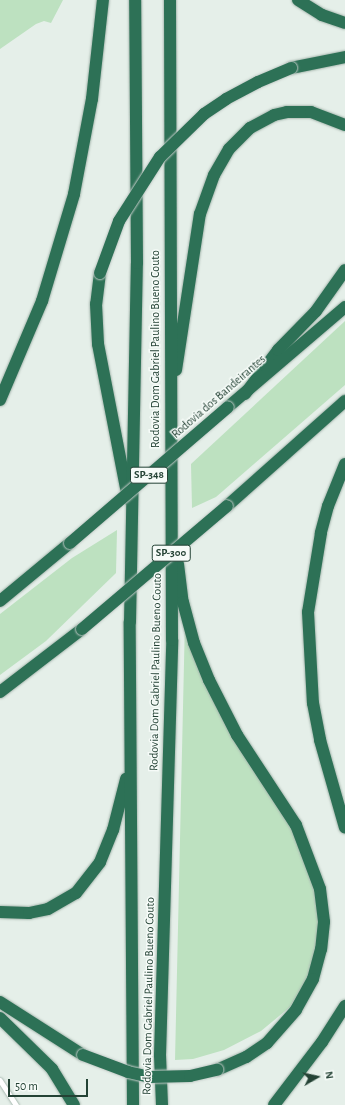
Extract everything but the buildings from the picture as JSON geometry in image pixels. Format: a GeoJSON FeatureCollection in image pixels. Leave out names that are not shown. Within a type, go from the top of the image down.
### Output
{"type":"FeatureCollection","features":[{"type":"Feature","properties":{"kind":"highway"},"geometry":{"type":"LineString","coordinates":[[0,400],[42,302],[74,194],[92,99],[103,0]]}},
{"type":"Feature","properties":{"kind":"highway","name":"Rodovia Dom Gabriel Paulino Bueno Couto"},"geometry":{"type":"LineString","coordinates":[[133,1105],[130,765],[132,522],[137,263],[135,0]]}},
{"type":"Feature","properties":{"kind":"highway","name":"Rodovia Dom Gabriel Paulino Bueno Couto"},"geometry":{"type":"LineString","coordinates":[[162,1105],[160,1055],[172,640],[170,417],[170,0]]}},
{"type":"Feature","properties":{"kind":"highway"},"geometry":{"type":"LineString","coordinates":[[298,0],[322,15],[345,23]]}},
{"type":"Feature","properties":{"kind":"highway"},"geometry":{"type":"LineString","coordinates":[[132,522],[98,344],[96,304],[100,273],[119,221],[160,157],[204,114],[226,99],[258,82],[291,68],[345,58]]}},
{"type":"Feature","properties":{"kind":"highway"},"geometry":{"type":"LineString","coordinates":[[170,417],[200,214],[214,175],[229,149],[250,128],[269,117],[287,112],[311,112],[345,125]]}},
{"type":"Feature","properties":{"kind":"highway"},"geometry":{"type":"LineString","coordinates":[[246,394],[278,350],[316,311],[345,270]]}},
{"type":"Feature","properties":{"kind":"highway","name":"Rodovia dos Bandeirantes"},"geometry":{"type":"LineString","coordinates":[[0,601],[246,394],[345,307]]}},
{"type":"Feature","properties":{"kind":"highway"},"geometry":{"type":"LineString","coordinates":[[0,692],[82,629],[227,506],[345,401]]}},
{"type":"Feature","properties":{"kind":"highway"},"geometry":{"type":"LineString","coordinates":[[345,464],[328,506],[321,533],[308,612],[313,703],[320,740],[345,828]]}},
{"type":"Feature","properties":{"kind":"highway"},"geometry":{"type":"LineString","coordinates":[[0,1002],[83,1055],[128,1072],[149,1077],[190,1076],[217,1070],[246,1057],[267,1043],[296,1010],[313,979],[321,949],[324,922],[320,889],[296,825],[223,711],[194,643],[183,602],[171,509]]}},
{"type":"Feature","properties":{"kind":"highway"},"geometry":{"type":"LineString","coordinates":[[0,697],[14,682]]}},
{"type":"Feature","properties":{"kind":"highway"},"geometry":{"type":"LineString","coordinates":[[0,912],[29,913],[48,909],[76,893],[90,877],[113,830],[130,765]]}},
{"type":"Feature","properties":{"kind":"highway"},"geometry":{"type":"LineString","coordinates":[[274,1105],[322,1042],[345,1006]]}},
{"type":"Feature","properties":{"kind":"highway"},"geometry":{"type":"LineString","coordinates":[[0,1018],[52,1069],[74,1105]]}},
{"type":"Feature","properties":{"kind":"lane"},"geometry":{"type":"LineString","coordinates":[[0,1080],[2,1086],[16,1105]]}},
{"type":"Feature","properties":{"kind":"green space"},"geometry":{"type":"Polygon","coordinates":[[[0,0],[63,0],[51,23],[44,21],[36,24],[0,49],[0,0]]]}},
{"type":"Feature","properties":{"kind":"green space"},"geometry":{"type":"Polygon","coordinates":[[[345,321],[345,385],[216,497],[192,508],[191,464],[345,321]]]}},
{"type":"Feature","properties":{"kind":"green space"},"geometry":{"type":"Polygon","coordinates":[[[117,530],[116,573],[46,641],[0,675],[0,614],[72,558],[117,530]]]}},
{"type":"Feature","properties":{"kind":"green space"},"geometry":{"type":"Polygon","coordinates":[[[185,619],[245,753],[308,855],[321,924],[312,970],[290,1007],[261,1031],[224,1050],[193,1059],[175,1060],[185,619]]]}}]}
